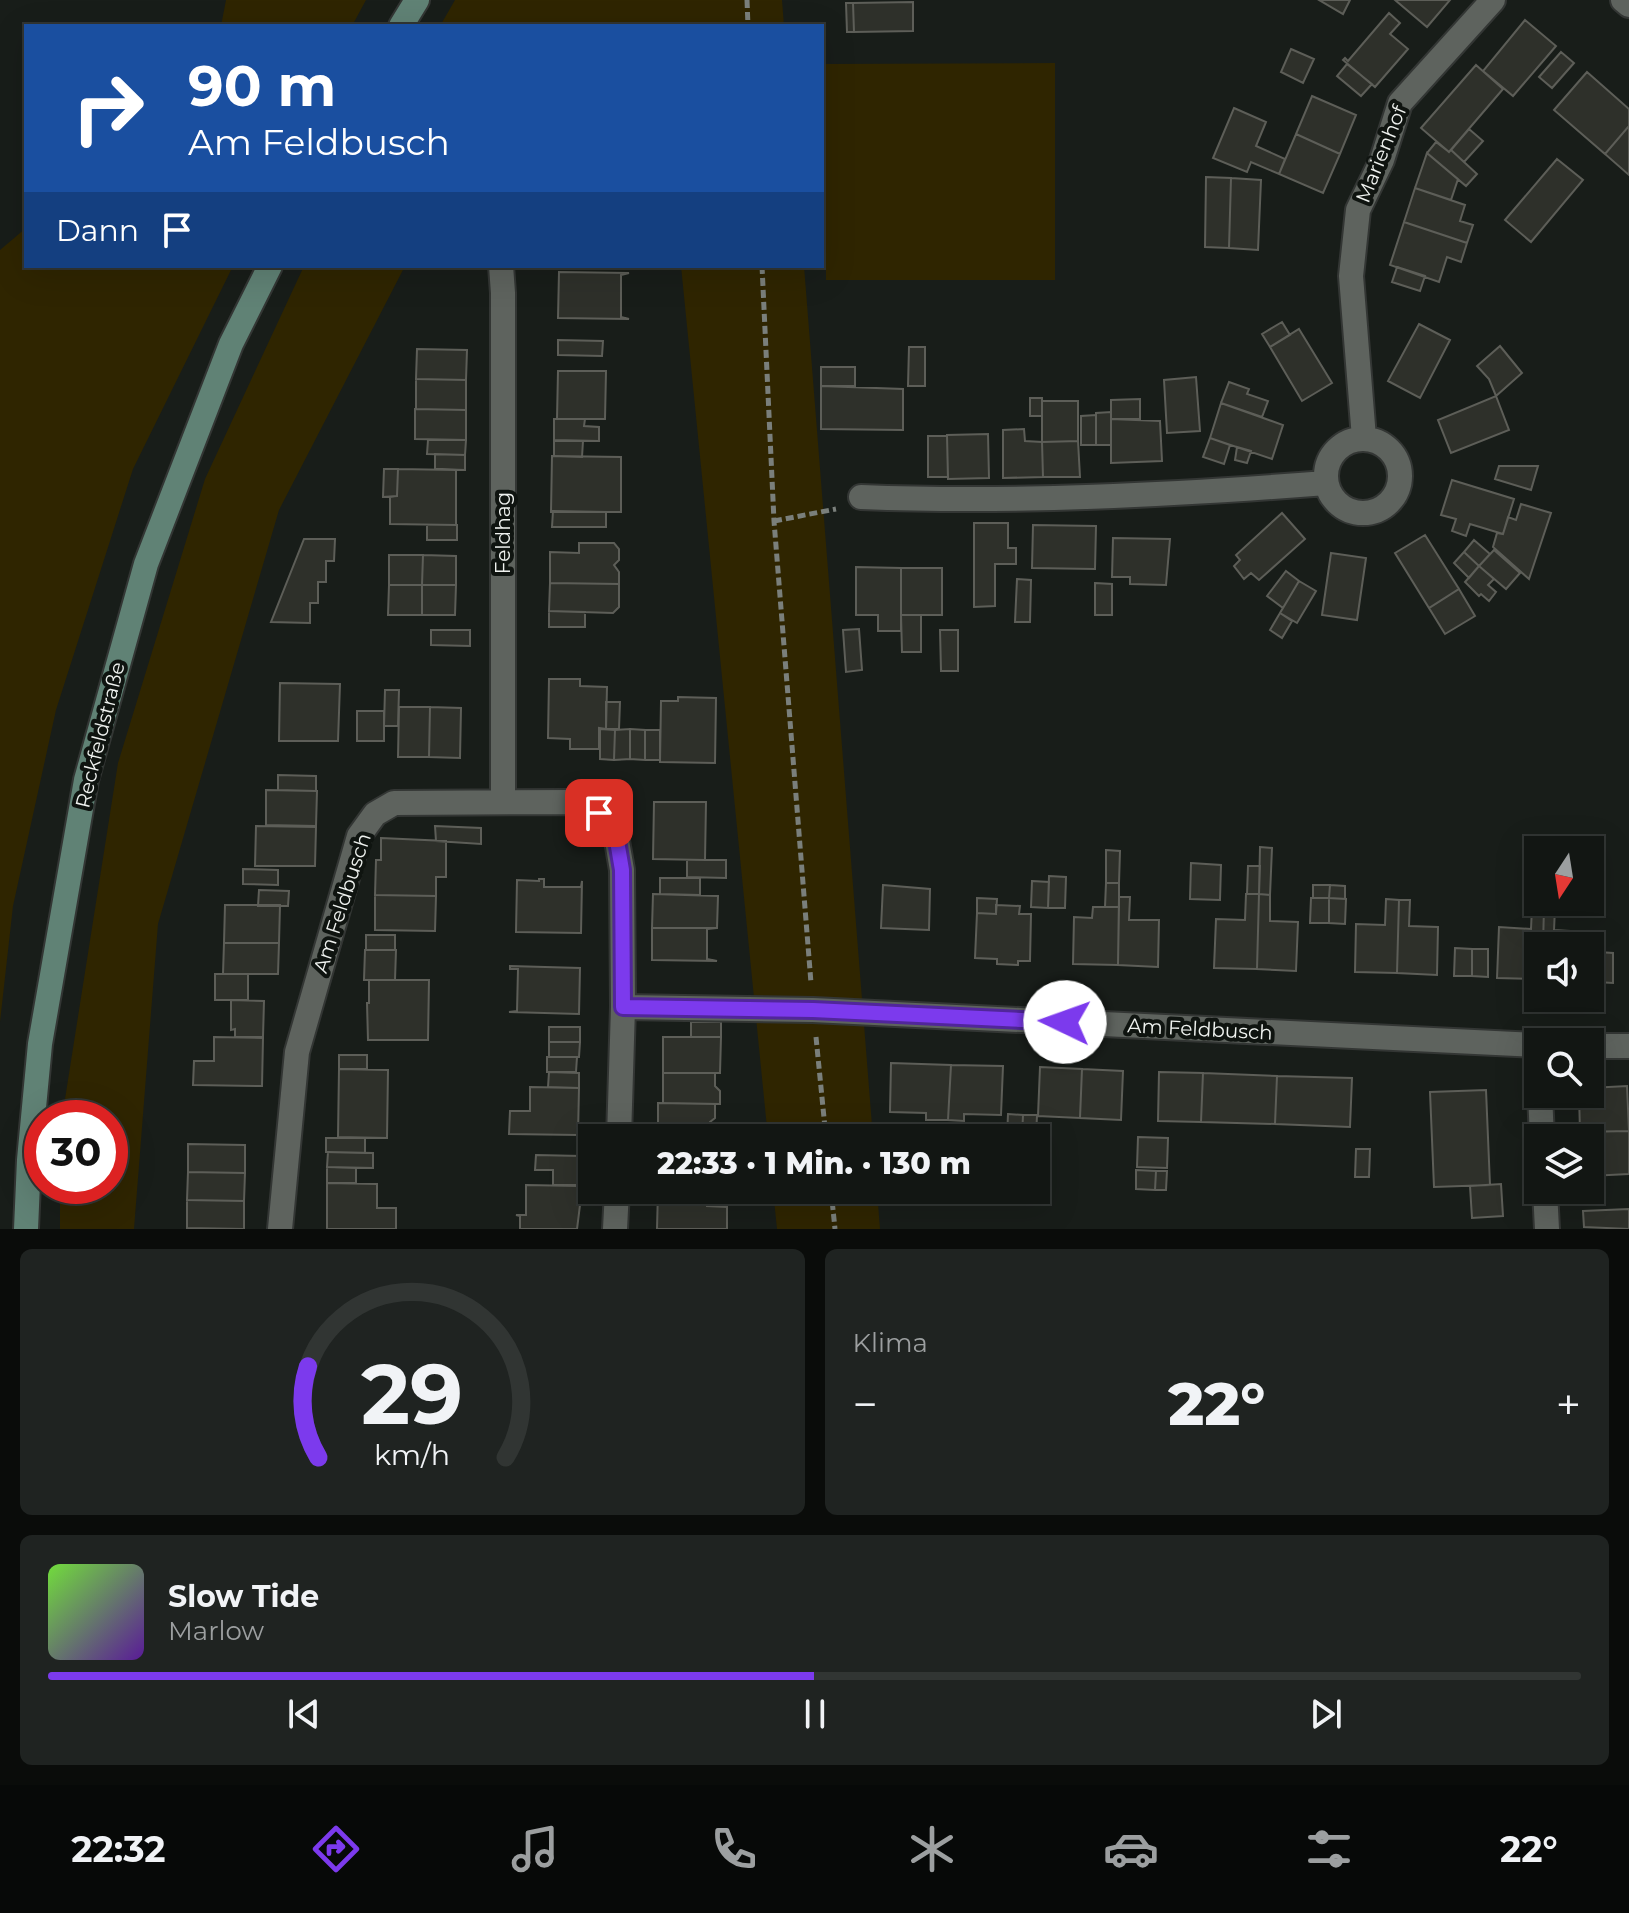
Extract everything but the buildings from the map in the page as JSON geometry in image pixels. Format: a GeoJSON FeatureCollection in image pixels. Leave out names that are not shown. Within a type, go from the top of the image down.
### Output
{"type":"FeatureCollection","features":[{"type":"Feature","properties":{"kind":"street"},"geometry":{"type":"LineString","coordinates":[[402,24],[417,0]]}},
{"type":"Feature","properties":{"kind":"street","name":"Marienhof"},"geometry":{"type":"LineString","coordinates":[[1364,438],[1351,276],[1358,210],[1382,160],[1400,103],[1493,0]]}},
{"type":"Feature","properties":{"kind":"street"},"geometry":{"type":"LineString","coordinates":[[1623,0],[1629,5]]}},
{"type":"Feature","properties":{"kind":"street","name":"Reckfeldstraße"},"geometry":{"type":"LineString","coordinates":[[26,1229],[40,1044],[86,780],[146,564],[231,344],[269,268]]}},
{"type":"Feature","properties":{"kind":"street","name":"Feldhag"},"geometry":{"type":"LineString","coordinates":[[501,268],[503,801]]}},
{"type":"Feature","properties":{"kind":"street"},"geometry":{"type":"LineString","coordinates":[[1364,438],[1383,444],[1395,456],[1401,473],[1398,488],[1388,503],[1375,511],[1359,513],[1345,508],[1332,498],[1326,483],[1327,464],[1337,448],[1364,438]]}},
{"type":"Feature","properties":{"kind":"street"},"geometry":{"type":"LineString","coordinates":[[861,497],[926,500],[1177,495],[1326,483]]}},
{"type":"Feature","properties":{"kind":"street","name":"Am Feldbusch"},"geometry":{"type":"LineString","coordinates":[[280,1229],[297,1052],[359,836],[375,814],[394,803],[572,802],[599,813],[616,835],[622,870],[619,1124]]}},
{"type":"Feature","properties":{"kind":"street","name":"Am Feldbusch"},"geometry":{"type":"LineString","coordinates":[[623,1007],[813,1010],[1524,1044]]}},
{"type":"Feature","properties":{"kind":"street"},"geometry":{"type":"LineString","coordinates":[[1604,1046],[1629,1046]]}},
{"type":"Feature","properties":{"kind":"street"},"geometry":{"type":"LineString","coordinates":[[615,1229],[616,1204]]}},
{"type":"Feature","properties":{"kind":"street"},"geometry":{"type":"LineString","coordinates":[[1546,1204],[1547,1229]]}},
{"type":"Feature","properties":{"kind":"path"},"geometry":{"type":"LineString","coordinates":[[747,0],[748,24]]}},
{"type":"Feature","properties":{"kind":"path"},"geometry":{"type":"LineString","coordinates":[[762,268],[774,521],[825,1124]]}},
{"type":"Feature","properties":{"kind":"path"},"geometry":{"type":"LineString","coordinates":[[774,521],[834,510],[861,497]]}},
{"type":"Feature","properties":{"kind":"path"},"geometry":{"type":"LineString","coordinates":[[832,1204],[835,1229]]}},
{"type":"Feature","properties":{"kind":"shaded area"},"geometry":{"type":"Polygon","coordinates":[[[226,0],[366,0],[353,24],[221,24],[226,0]]]}},
{"type":"Feature","properties":{"kind":"shaded area"},"geometry":{"type":"Polygon","coordinates":[[[455,0],[782,0],[784,24],[441,24],[455,0]]]}},
{"type":"Feature","properties":{"kind":"shaded area"},"geometry":{"type":"Polygon","coordinates":[[[1055,63],[1055,280],[826,280],[826,64],[1055,63]]]}},
{"type":"Feature","properties":{"kind":"shaded area"},"geometry":{"type":"Polygon","coordinates":[[[24,230],[24,268],[232,268],[133,469],[56,710],[13,906],[0,1022],[0,250],[24,230]]]}},
{"type":"Feature","properties":{"kind":"shaded area"},"geometry":{"type":"Polygon","coordinates":[[[303,268],[404,268],[279,510],[158,924],[134,1229],[60,1229],[60,1204],[128,1204],[128,1100],[65,1100],[118,763],[205,479],[303,268]]]}},
{"type":"Feature","properties":{"kind":"shaded area"},"geometry":{"type":"Polygon","coordinates":[[[681,268],[804,268],[872,1124],[767,1124],[681,268]]]}},
{"type":"Feature","properties":{"kind":"shaded area"},"geometry":{"type":"Polygon","coordinates":[[[774,1204],[878,1204],[880,1229],[777,1229],[774,1204]]]}},
{"type":"Feature","properties":{"kind":"route"},"geometry":{"type":"LineString","coordinates":[[599,813],[616,835],[622,870],[623,1007],[813,1010],[1065,1022]]}}]}
